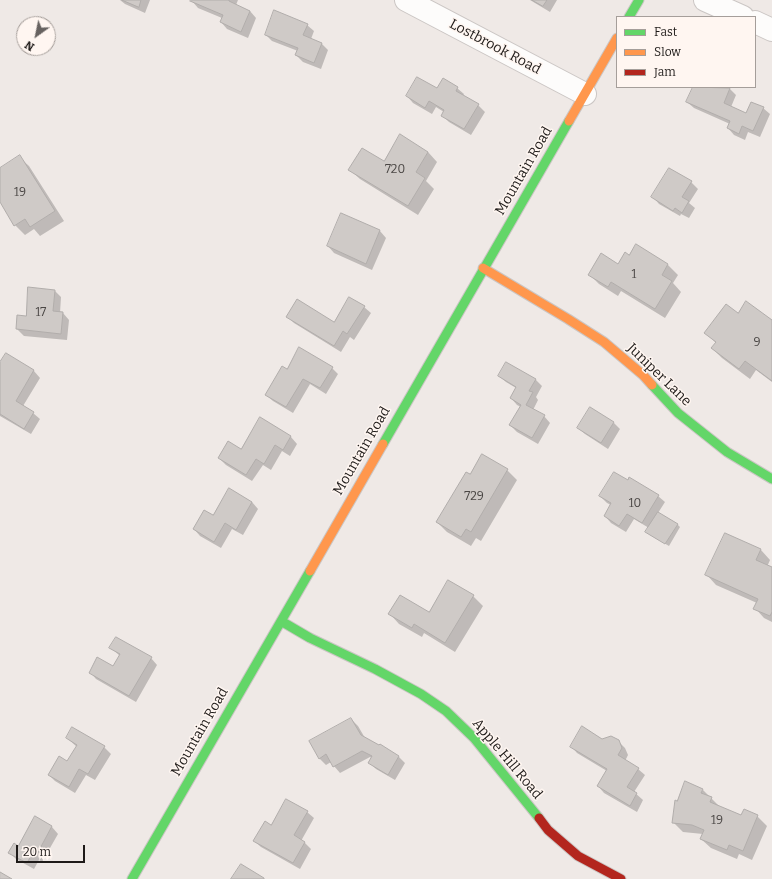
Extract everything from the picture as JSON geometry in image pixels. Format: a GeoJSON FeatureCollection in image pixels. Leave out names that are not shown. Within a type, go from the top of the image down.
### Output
{"type":"FeatureCollection","features":[{"type":"Feature","properties":{"kind":"main road"},"geometry":{"type":"LineString","coordinates":[[630,16],[639,0]]}},
{"type":"Feature","properties":{"kind":"main road","name":"Mountain Road"},"geometry":{"type":"LineString","coordinates":[[132,879],[616,40]]}},
{"type":"Feature","properties":{"kind":"main road","name":"Juniper Lane"},"geometry":{"type":"LineString","coordinates":[[484,268],[604,342],[643,375],[678,413],[727,452],[772,479]]}},
{"type":"Feature","properties":{"kind":"main road","name":"Apple Hill Road"},"geometry":{"type":"LineString","coordinates":[[281,621],[310,638],[375,669],[421,694],[446,711],[474,738],[548,830],[578,856],[621,879]]}},
{"type":"Feature","properties":{"kind":"street","name":"Lostbrook Road"},"geometry":{"type":"LineString","coordinates":[[406,0],[585,94]]}},
{"type":"Feature","properties":{"kind":"street"},"geometry":{"type":"LineString","coordinates":[[705,0],[741,16]]}},
{"type":"Feature","properties":{"kind":"street"},"geometry":{"type":"LineString","coordinates":[[756,22],[772,30]]}},
{"type":"Feature","properties":{"kind":"building"},"geometry":{"type":"Polygon","coordinates":[[[122,0],[141,0],[139,7],[122,0]]]}},
{"type":"Feature","properties":{"kind":"building"},"geometry":{"type":"Polygon","coordinates":[[[229,0],[250,11],[241,32],[220,22],[223,15],[190,1],[229,0]]]}},
{"type":"Feature","properties":{"kind":"building"},"geometry":{"type":"Polygon","coordinates":[[[532,0],[547,0],[543,6],[532,0]]]}},
{"type":"Feature","properties":{"kind":"building"},"geometry":{"type":"Polygon","coordinates":[[[274,10],[308,24],[303,35],[322,43],[314,63],[295,55],[298,48],[265,35],[274,10]]]}},
{"type":"Feature","properties":{"kind":"building"},"geometry":{"type":"Polygon","coordinates":[[[417,77],[437,88],[443,78],[458,87],[456,91],[479,104],[464,129],[441,116],[444,110],[429,101],[425,108],[406,96],[417,77]]]}},
{"type":"Feature","properties":{"kind":"building"},"geometry":{"type":"Polygon","coordinates":[[[693,88],[730,88],[724,103],[746,113],[751,102],[764,107],[753,131],[742,126],[739,134],[727,128],[730,121],[686,102],[693,88]]]}},
{"type":"Feature","properties":{"kind":"building"},"geometry":{"type":"Polygon","coordinates":[[[400,134],[428,152],[416,172],[425,178],[408,206],[348,170],[362,148],[384,161],[400,134]]]}},
{"type":"Feature","properties":{"kind":"building"},"geometry":{"type":"Polygon","coordinates":[[[20,155],[55,211],[30,227],[25,219],[14,226],[0,202],[0,168],[20,155]]]}},
{"type":"Feature","properties":{"kind":"building"},"geometry":{"type":"Polygon","coordinates":[[[669,168],[692,181],[682,197],[689,201],[682,213],[675,208],[673,211],[651,197],[669,168]]]}},
{"type":"Feature","properties":{"kind":"building"},"geometry":{"type":"Polygon","coordinates":[[[341,213],[380,230],[366,264],[327,246],[341,213]]]}},
{"type":"Feature","properties":{"kind":"building"},"geometry":{"type":"Polygon","coordinates":[[[636,244],[668,264],[662,275],[672,281],[655,309],[611,282],[608,287],[588,275],[601,253],[618,264],[625,252],[629,255],[636,244]]]}},
{"type":"Feature","properties":{"kind":"building"},"geometry":{"type":"Polygon","coordinates":[[[28,287],[55,290],[53,311],[63,312],[61,334],[16,329],[17,315],[26,316],[28,287]]]}},
{"type":"Feature","properties":{"kind":"building"},"geometry":{"type":"Polygon","coordinates":[[[349,297],[365,306],[347,334],[343,331],[334,346],[286,317],[297,299],[334,322],[349,297]]]}},
{"type":"Feature","properties":{"kind":"building"},"geometry":{"type":"Polygon","coordinates":[[[746,301],[772,320],[772,381],[745,361],[739,369],[711,348],[716,342],[704,333],[726,304],[738,313],[746,301]]]}},
{"type":"Feature","properties":{"kind":"building"},"geometry":{"type":"Polygon","coordinates":[[[299,347],[333,367],[320,388],[303,379],[286,407],[265,395],[282,366],[287,369],[299,347]]]}},
{"type":"Feature","properties":{"kind":"building"},"geometry":{"type":"Polygon","coordinates":[[[6,353],[34,370],[16,401],[34,412],[24,429],[0,414],[0,362],[6,353]]]}},
{"type":"Feature","properties":{"kind":"building"},"geometry":{"type":"Polygon","coordinates":[[[506,362],[536,379],[529,391],[533,392],[526,405],[545,415],[532,438],[509,425],[521,405],[510,398],[516,387],[498,376],[506,362]]]}},
{"type":"Feature","properties":{"kind":"building"},"geometry":{"type":"Polygon","coordinates":[[[590,407],[614,422],[601,443],[577,428],[590,407]]]}},
{"type":"Feature","properties":{"kind":"building"},"geometry":{"type":"Polygon","coordinates":[[[260,417],[291,436],[283,450],[275,445],[264,464],[256,459],[246,475],[218,458],[228,441],[241,449],[260,417]]]}},
{"type":"Feature","properties":{"kind":"building"},"geometry":{"type":"Polygon","coordinates":[[[482,454],[508,469],[471,532],[466,529],[461,537],[436,522],[466,472],[470,474],[482,454]]]}},
{"type":"Feature","properties":{"kind":"building"},"geometry":{"type":"Polygon","coordinates":[[[614,472],[628,480],[629,477],[659,495],[642,523],[627,514],[619,526],[604,516],[611,503],[599,496],[614,472]]]}},
{"type":"Feature","properties":{"kind":"building"},"geometry":{"type":"Polygon","coordinates":[[[229,488],[252,502],[236,530],[225,523],[214,542],[193,529],[204,510],[213,515],[229,488]]]}},
{"type":"Feature","properties":{"kind":"building"},"geometry":{"type":"Polygon","coordinates":[[[658,512],[678,524],[665,544],[645,532],[658,512]]]}},
{"type":"Feature","properties":{"kind":"building"},"geometry":{"type":"Polygon","coordinates":[[[725,533],[761,549],[756,560],[772,567],[772,612],[770,616],[753,609],[758,599],[705,575],[725,533]]]}},
{"type":"Feature","properties":{"kind":"building"},"geometry":{"type":"Polygon","coordinates":[[[448,580],[474,595],[445,643],[414,624],[412,628],[388,614],[400,595],[429,612],[448,580]]]}},
{"type":"Feature","properties":{"kind":"building"},"geometry":{"type":"Polygon","coordinates":[[[116,637],[152,657],[129,696],[89,673],[97,657],[113,666],[120,654],[109,648],[116,637]]]}},
{"type":"Feature","properties":{"kind":"building"},"geometry":{"type":"Polygon","coordinates":[[[351,718],[361,735],[379,745],[380,744],[399,756],[388,775],[368,763],[372,756],[362,751],[333,767],[326,754],[319,759],[309,741],[351,718]]]}},
{"type":"Feature","properties":{"kind":"building"},"geometry":{"type":"Polygon","coordinates":[[[582,726],[602,739],[611,736],[619,740],[622,748],[618,755],[639,768],[627,787],[637,793],[630,806],[597,786],[607,769],[570,747],[582,726]]]}},
{"type":"Feature","properties":{"kind":"building"},"geometry":{"type":"Polygon","coordinates":[[[72,727],[105,746],[88,774],[79,769],[69,787],[48,775],[59,756],[67,761],[77,745],[66,738],[72,727]]]}},
{"type":"Feature","properties":{"kind":"building"},"geometry":{"type":"Polygon","coordinates":[[[685,781],[703,789],[701,793],[712,797],[710,802],[741,815],[744,809],[758,815],[743,851],[729,845],[727,850],[700,839],[704,830],[692,825],[672,823],[675,800],[677,801],[685,781]]]}},
{"type":"Feature","properties":{"kind":"building"},"geometry":{"type":"Polygon","coordinates":[[[286,799],[308,811],[294,835],[305,842],[293,863],[253,841],[265,821],[271,825],[286,799]]]}},
{"type":"Feature","properties":{"kind":"building"},"geometry":{"type":"Polygon","coordinates":[[[35,816],[52,826],[36,856],[32,854],[27,863],[8,853],[14,843],[18,846],[35,816]]]}},
{"type":"Feature","properties":{"kind":"building"},"geometry":{"type":"Polygon","coordinates":[[[241,864],[264,878],[264,879],[231,879],[241,864]]]}},
{"type":"Feature","properties":{"kind":"building"},"geometry":{"type":"Polygon","coordinates":[[[0,872],[12,879],[0,879],[0,872]]]}},
{"type":"Feature","properties":{"kind":"traffic: fast"},"geometry":{"type":"LineString","coordinates":[[630,16],[639,0]]}},
{"type":"Feature","properties":{"kind":"traffic: fast"},"geometry":{"type":"LineString","coordinates":[[383,444],[569,121]]}},
{"type":"Feature","properties":{"kind":"traffic: fast"},"geometry":{"type":"LineString","coordinates":[[652,385],[678,413],[727,452],[772,479]]}},
{"type":"Feature","properties":{"kind":"traffic: fast"},"geometry":{"type":"LineString","coordinates":[[132,879],[310,571]]}},
{"type":"Feature","properties":{"kind":"traffic: fast"},"geometry":{"type":"LineString","coordinates":[[281,621],[310,638],[375,669],[421,694],[446,711],[474,738],[539,818]]}},
{"type":"Feature","properties":{"kind":"traffic: slow"},"geometry":{"type":"LineString","coordinates":[[569,121],[616,40]]}},
{"type":"Feature","properties":{"kind":"traffic: slow"},"geometry":{"type":"LineString","coordinates":[[483,268],[604,342],[643,375],[652,385]]}},
{"type":"Feature","properties":{"kind":"traffic: slow"},"geometry":{"type":"LineString","coordinates":[[310,571],[383,444]]}},
{"type":"Feature","properties":{"kind":"traffic: jam"},"geometry":{"type":"LineString","coordinates":[[539,818],[548,830],[578,856],[621,879]]}}]}
